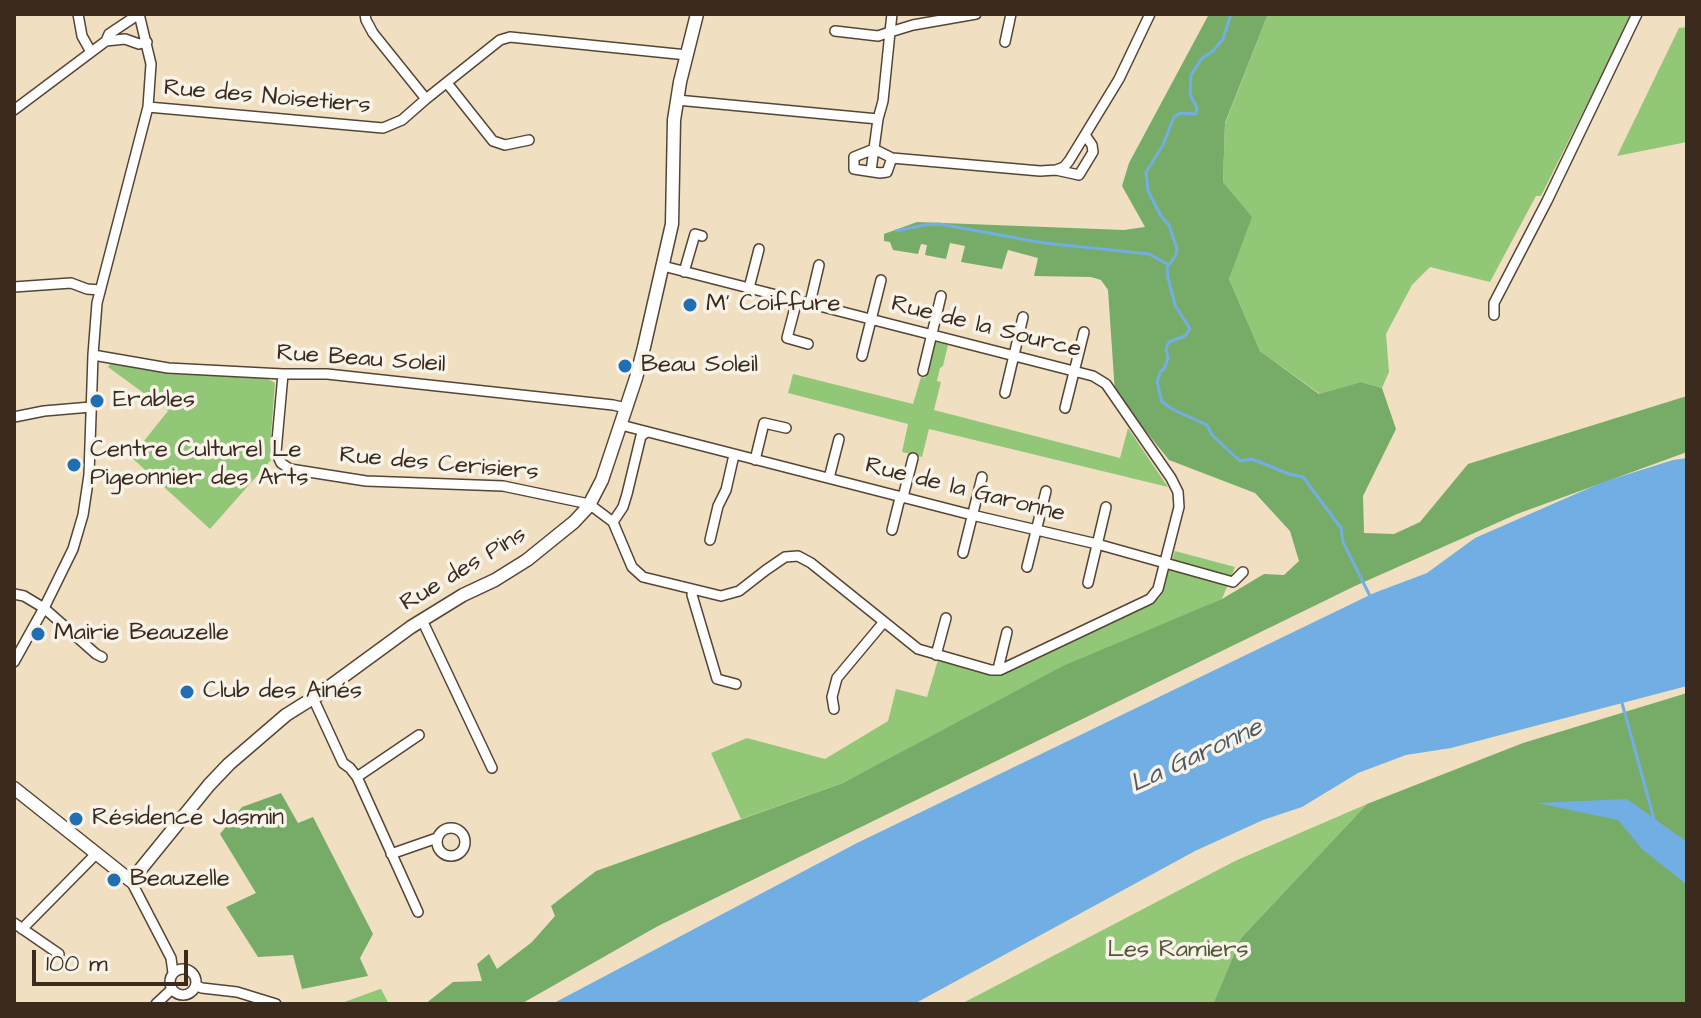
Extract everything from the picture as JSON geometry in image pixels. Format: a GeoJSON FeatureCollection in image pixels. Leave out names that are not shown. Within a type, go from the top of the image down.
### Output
{"type":"FeatureCollection","features":[{"type":"Feature","properties":{"kind":"street"},"geometry":{"type":"LineString","coordinates":[[78,14],[82,36],[91,52]]}},
{"type":"Feature","properties":{"kind":"street"},"geometry":{"type":"LineString","coordinates":[[14,662],[73,549],[83,515],[89,475],[93,355],[100,290],[148,107],[151,64],[139,14],[109,34],[106,41]]}},
{"type":"Feature","properties":{"kind":"street"},"geometry":{"type":"LineString","coordinates":[[365,14],[373,33],[426,99]]}},
{"type":"Feature","properties":{"kind":"street","name":"Rue des Pins"},"geometry":{"type":"LineString","coordinates":[[131,881],[219,774],[267,730],[422,620],[527,560],[574,522],[589,504],[602,480],[621,425],[642,357],[663,266],[672,224],[673,138],[677,100],[697,14]]}},
{"type":"Feature","properties":{"kind":"street"},"geometry":{"type":"LineString","coordinates":[[871,171],[883,101],[892,14]]}},
{"type":"Feature","properties":{"kind":"street"},"geometry":{"type":"LineString","coordinates":[[835,31],[878,36],[913,25],[976,14]]}},
{"type":"Feature","properties":{"kind":"street"},"geometry":{"type":"LineString","coordinates":[[1005,42],[1011,14]]}},
{"type":"Feature","properties":{"kind":"street"},"geometry":{"type":"LineString","coordinates":[[1056,170],[1069,161],[1119,79],[1150,14]]}},
{"type":"Feature","properties":{"kind":"street"},"geometry":{"type":"LineString","coordinates":[[1494,315],[1494,303],[1637,14]]}},
{"type":"Feature","properties":{"kind":"street","name":"Rue des Noisetiers"},"geometry":{"type":"LineString","coordinates":[[148,107],[383,128],[402,120],[500,40],[510,37],[687,55]]}},
{"type":"Feature","properties":{"kind":"street"},"geometry":{"type":"LineString","coordinates":[[14,110],[106,41],[125,39],[139,44],[147,42]]}},
{"type":"Feature","properties":{"kind":"street"},"geometry":{"type":"LineString","coordinates":[[447,83],[493,141],[505,145],[529,140]]}},
{"type":"Feature","properties":{"kind":"street"},"geometry":{"type":"LineString","coordinates":[[677,100],[878,119]]}},
{"type":"Feature","properties":{"kind":"street"},"geometry":{"type":"LineString","coordinates":[[892,158],[887,172],[854,169],[854,157],[874,149],[892,158],[1056,170],[1079,175],[1093,152],[1085,135]]}},
{"type":"Feature","properties":{"kind":"street"},"geometry":{"type":"LineString","coordinates":[[684,272],[695,234],[702,236]]}},
{"type":"Feature","properties":{"kind":"street"},"geometry":{"type":"LineString","coordinates":[[749,288],[759,249]]}},
{"type":"Feature","properties":{"kind":"street"},"geometry":{"type":"LineString","coordinates":[[810,303],[819,265]]}},
{"type":"Feature","properties":{"kind":"street","name":"Rue de la Source"},"geometry":{"type":"LineString","coordinates":[[663,266],[1075,370],[1106,384],[1175,485],[1180,499],[1158,589],[1150,599],[1000,670]]}},
{"type":"Feature","properties":{"kind":"street"},"geometry":{"type":"LineString","coordinates":[[862,356],[881,280]]}},
{"type":"Feature","properties":{"kind":"street"},"geometry":{"type":"LineString","coordinates":[[14,287],[71,283],[100,290]]}},
{"type":"Feature","properties":{"kind":"street"},"geometry":{"type":"LineString","coordinates":[[923,371],[941,296]]}},
{"type":"Feature","properties":{"kind":"street"},"geometry":{"type":"LineString","coordinates":[[797,300],[787,338],[808,344]]}},
{"type":"Feature","properties":{"kind":"street"},"geometry":{"type":"LineString","coordinates":[[1005,393],[1023,317]]}},
{"type":"Feature","properties":{"kind":"street"},"geometry":{"type":"LineString","coordinates":[[1065,408],[1084,332]]}},
{"type":"Feature","properties":{"kind":"street","name":"Rue Beau Soleil"},"geometry":{"type":"LineString","coordinates":[[93,355],[168,368],[327,374],[626,408]]}},
{"type":"Feature","properties":{"kind":"street","name":"Rue des Cerisiers"},"geometry":{"type":"LineString","coordinates":[[283,374],[276,452],[281,463],[290,469],[366,481],[503,486],[589,504]]}},
{"type":"Feature","properties":{"kind":"street"},"geometry":{"type":"LineString","coordinates":[[14,417],[91,407]]}},
{"type":"Feature","properties":{"kind":"street"},"geometry":{"type":"LineString","coordinates":[[755,460],[764,423],[786,428]]}},
{"type":"Feature","properties":{"kind":"street","name":"Rue de la Garonne"},"geometry":{"type":"LineString","coordinates":[[621,425],[1097,544],[1233,582],[1243,572]]}},
{"type":"Feature","properties":{"kind":"street"},"geometry":{"type":"LineString","coordinates":[[613,522],[623,507],[641,436],[647,432]]}},
{"type":"Feature","properties":{"kind":"street"},"geometry":{"type":"LineString","coordinates":[[829,478],[839,439]]}},
{"type":"Feature","properties":{"kind":"street"},"geometry":{"type":"LineString","coordinates":[[710,540],[734,455]]}},
{"type":"Feature","properties":{"kind":"street"},"geometry":{"type":"LineString","coordinates":[[892,530],[913,458]]}},
{"type":"Feature","properties":{"kind":"street"},"geometry":{"type":"LineString","coordinates":[[963,553],[982,477]]}},
{"type":"Feature","properties":{"kind":"street"},"geometry":{"type":"LineString","coordinates":[[1027,567],[1046,491]]}},
{"type":"Feature","properties":{"kind":"street"},"geometry":{"type":"LineString","coordinates":[[589,504],[613,522],[632,567],[643,577],[721,596],[739,591],[785,557],[798,556],[811,563],[918,649],[1000,670],[1007,632]]}},
{"type":"Feature","properties":{"kind":"street"},"geometry":{"type":"LineString","coordinates":[[1088,583],[1106,507]]}},
{"type":"Feature","properties":{"kind":"street"},"geometry":{"type":"LineString","coordinates":[[693,590],[717,679],[736,684]]}},
{"type":"Feature","properties":{"kind":"street"},"geometry":{"type":"LineString","coordinates":[[14,594],[24,596],[44,608],[102,657]]}},
{"type":"Feature","properties":{"kind":"street"},"geometry":{"type":"LineString","coordinates":[[936,655],[946,618]]}},
{"type":"Feature","properties":{"kind":"street"},"geometry":{"type":"LineString","coordinates":[[422,620],[492,768]]}},
{"type":"Feature","properties":{"kind":"street"},"geometry":{"type":"LineString","coordinates":[[834,709],[832,697],[837,678],[883,623]]}},
{"type":"Feature","properties":{"kind":"street"},"geometry":{"type":"LineString","coordinates":[[313,698],[343,763],[357,777],[418,912]]}},
{"type":"Feature","properties":{"kind":"street"},"geometry":{"type":"LineString","coordinates":[[357,777],[419,735]]}},
{"type":"Feature","properties":{"kind":"street"},"geometry":{"type":"LineString","coordinates":[[14,788],[131,881],[171,958],[172,989],[186,995],[197,986],[196,977],[190,970],[181,969],[173,973]]}},
{"type":"Feature","properties":{"kind":"street"},"geometry":{"type":"LineString","coordinates":[[391,854],[437,838]]}},
{"type":"Feature","properties":{"kind":"street"},"geometry":{"type":"LineString","coordinates":[[59,954],[18,926],[97,853]]}},
{"type":"Feature","properties":{"kind":"street"},"geometry":{"type":"LineString","coordinates":[[197,986],[237,992],[276,1004]]}},
{"type":"Feature","properties":{"kind":"street"},"geometry":{"type":"LineString","coordinates":[[156,1004],[172,989]]}},
{"type":"Feature","properties":{"kind":"green space"},"geometry":{"type":"Polygon","coordinates":[[[1209,14],[1268,14],[1225,123],[1223,182],[1252,217],[1229,279],[1260,351],[1319,394],[1361,382],[1382,388],[1396,429],[1363,496],[1364,533],[1394,534],[1420,522],[1468,464],[1687,396],[1687,452],[1517,514],[1355,586],[658,926],[521,1004],[425,1004],[453,982],[482,981],[477,964],[489,954],[497,969],[532,942],[555,916],[551,906],[596,871],[843,783],[1063,666],[1222,599],[1264,574],[1284,575],[1299,561],[1290,531],[1255,493],[1169,460],[1115,393],[1108,290],[1101,280],[1034,276],[1038,258],[1008,250],[1002,269],[961,262],[965,246],[950,243],[946,259],[925,255],[927,245],[921,244],[918,254],[893,250],[890,242],[884,241],[884,234],[917,222],[1124,230],[1145,227],[1122,186],[1129,163],[1209,14]]]}},
{"type":"Feature","properties":{"kind":"green space"},"geometry":{"type":"Polygon","coordinates":[[[1268,14],[1632,14],[1541,196],[1536,196],[1490,282],[1430,267],[1412,285],[1386,334],[1389,372],[1382,388],[1361,382],[1320,394],[1260,351],[1229,279],[1251,217],[1223,182],[1225,124],[1268,14]]]}},
{"type":"Feature","properties":{"kind":"green space"},"geometry":{"type":"Polygon","coordinates":[[[1687,27],[1687,142],[1617,156],[1679,28],[1687,27]]]}},
{"type":"Feature","properties":{"kind":"green space"},"geometry":{"type":"Polygon","coordinates":[[[932,341],[948,345],[937,381],[941,382],[934,410],[1120,458],[1128,428],[1168,487],[929,429],[922,457],[902,452],[908,424],[788,393],[793,374],[913,404],[921,377],[925,378],[932,341]]]}},
{"type":"Feature","properties":{"kind":"green space"},"geometry":{"type":"Polygon","coordinates":[[[110,364],[177,374],[266,378],[275,383],[271,460],[210,529],[131,457],[168,411],[108,367],[110,364]]]}},
{"type":"Feature","properties":{"kind":"green space"},"geometry":{"type":"Polygon","coordinates":[[[1175,551],[1235,567],[1222,599],[843,783],[741,819],[711,753],[747,738],[825,759],[888,721],[896,689],[927,697],[938,660],[1000,676],[1151,604],[1160,597],[1175,551]]]}},
{"type":"Feature","properties":{"kind":"green space"},"geometry":{"type":"Polygon","coordinates":[[[1687,693],[1687,1004],[1213,1004],[1241,938],[1367,804],[1523,743],[1687,693]]]}},
{"type":"Feature","properties":{"kind":"green space"},"geometry":{"type":"Polygon","coordinates":[[[281,793],[298,823],[313,817],[373,934],[360,958],[368,976],[302,989],[293,955],[258,957],[226,907],[256,893],[220,834],[242,807],[281,793]]]}},
{"type":"Feature","properties":{"kind":"green space","name":"Les Ramiers"},"geometry":{"type":"Polygon","coordinates":[[[1367,804],[1241,938],[1213,1004],[961,1004],[1235,861],[1367,804]]]}},
{"type":"Feature","properties":{"kind":"green space"},"geometry":{"type":"Polygon","coordinates":[[[380,989],[389,1004],[339,1004],[380,989]]]}},
{"type":"Feature","properties":{"kind":"water","name":"La Garonne"},"geometry":{"type":"Polygon","coordinates":[[[1687,458],[1687,686],[1451,748],[1406,755],[1358,773],[1302,807],[1263,820],[1195,851],[914,1004],[552,1004],[857,843],[1374,593],[1427,573],[1475,538],[1603,482],[1687,458]]]}},
{"type":"Feature","properties":{"kind":"water"},"geometry":{"type":"Polygon","coordinates":[[[1627,799],[1687,842],[1687,885],[1642,849],[1618,820],[1537,803],[1627,799]]]}},
{"type":"Feature","properties":{"kind":"waterway"},"geometry":{"type":"LineString","coordinates":[[1231,14],[1223,39],[1202,58],[1191,75],[1190,94],[1197,108],[1196,114],[1180,113],[1174,117],[1163,145],[1146,172],[1148,191],[1169,225],[1177,249],[1167,268],[1168,278],[1175,305],[1190,329],[1185,336],[1169,342],[1166,349],[1168,358],[1157,382],[1162,402],[1207,425],[1212,435],[1240,461],[1252,459],[1303,477],[1341,528],[1343,542],[1370,596]]}},
{"type":"Feature","properties":{"kind":"waterway"},"geometry":{"type":"LineString","coordinates":[[896,231],[939,224],[1044,243],[1149,254],[1169,265]]}},
{"type":"Feature","properties":{"kind":"waterway"},"geometry":{"type":"LineString","coordinates":[[1622,703],[1654,819]]}},
{"type":"Feature","properties":{"kind":"place","name":"M' Coiffure"},"geometry":{"type":"Point","coordinates":[690,305]}},
{"type":"Feature","properties":{"kind":"place","name":"Beau Soleil"},"geometry":{"type":"Point","coordinates":[625,366]}},
{"type":"Feature","properties":{"kind":"place","name":"Erables"},"geometry":{"type":"Point","coordinates":[97,401]}},
{"type":"Feature","properties":{"kind":"place","name":"Centre Culturel Le Pigeonnier des Arts"},"geometry":{"type":"Point","coordinates":[74,465]}},
{"type":"Feature","properties":{"kind":"place","name":"Mairie Beauzelle"},"geometry":{"type":"Point","coordinates":[38,634]}},
{"type":"Feature","properties":{"kind":"place","name":"Club des Ainés"},"geometry":{"type":"Point","coordinates":[187,692]}},
{"type":"Feature","properties":{"kind":"place","name":"Résidence Jasmin"},"geometry":{"type":"Point","coordinates":[76,819]}},
{"type":"Feature","properties":{"kind":"place","name":"Beauzelle"},"geometry":{"type":"Point","coordinates":[114,880]}}]}
